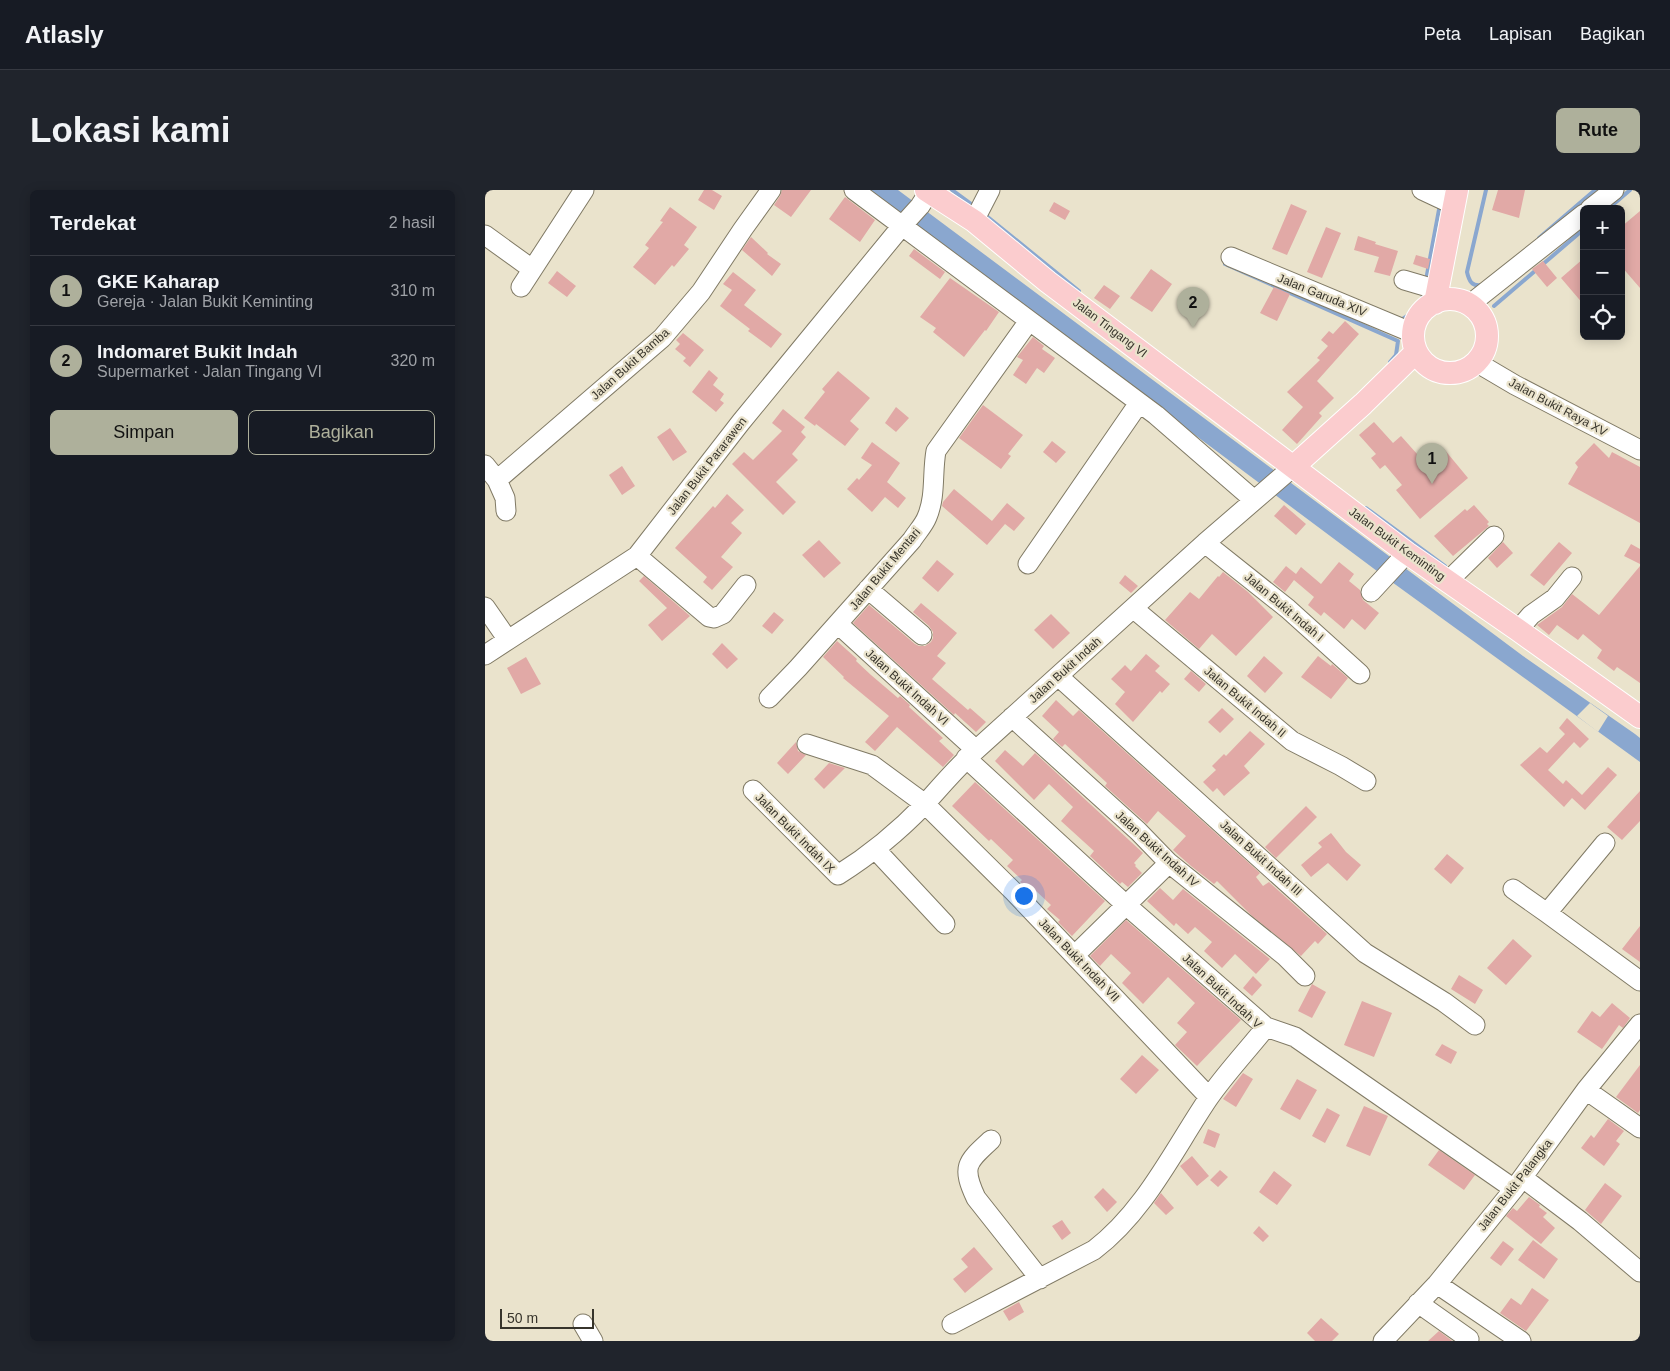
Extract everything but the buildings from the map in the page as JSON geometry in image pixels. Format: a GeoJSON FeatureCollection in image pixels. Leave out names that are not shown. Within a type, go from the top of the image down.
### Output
{"type":"FeatureCollection","features":[{"type":"Feature","properties":{"kind":"main road"},"geometry":{"type":"LineString","coordinates":[[1448,299],[1471,190]]}},
{"type":"Feature","properties":{"kind":"main road","name":"Jalan Tingang VI"},"geometry":{"type":"LineString","coordinates":[[925,196],[973,222],[1288,471]]}},
{"type":"Feature","properties":{"kind":"main road"},"geometry":{"type":"LineString","coordinates":[[1448,299],[1455,197]]}},
{"type":"Feature","properties":{"kind":"main road"},"geometry":{"type":"LineString","coordinates":[[1288,471],[1363,404],[1415,342],[1418,318],[1428,307],[1448,299],[1479,313],[1487,331],[1486,345],[1477,362],[1470,367],[1456,372],[1440,372],[1426,364],[1415,342]]}},
{"type":"Feature","properties":{"kind":"main road","name":"Jalan Bukit Keminting"},"geometry":{"type":"LineString","coordinates":[[1288,471],[1402,558],[1448,581],[1640,717]]}},
{"type":"Feature","properties":{"kind":"street"},"geometry":{"type":"LineString","coordinates":[[521,287],[584,190]]}},
{"type":"Feature","properties":{"kind":"street","name":"Jalan Bukit Bamba"},"geometry":{"type":"LineString","coordinates":[[497,480],[662,338],[701,292],[771,190]]}},
{"type":"Feature","properties":{"kind":"street"},"geometry":{"type":"LineString","coordinates":[[854,190],[905,224],[1029,321],[1260,494]]}},
{"type":"Feature","properties":{"kind":"street"},"geometry":{"type":"LineString","coordinates":[[973,222],[990,190]]}},
{"type":"Feature","properties":{"kind":"street"},"geometry":{"type":"LineString","coordinates":[[1422,190],[1455,197]]}},
{"type":"Feature","properties":{"kind":"street"},"geometry":{"type":"LineString","coordinates":[[1595,205],[1613,190]]}},
{"type":"Feature","properties":{"kind":"street","name":"Jalan Bukit Pararawen"},"geometry":{"type":"LineString","coordinates":[[485,655],[637,556],[741,422],[905,224],[925,196]]}},
{"type":"Feature","properties":{"kind":"street"},"geometry":{"type":"LineString","coordinates":[[1404,280],[1448,299],[1580,216]]}},
{"type":"Feature","properties":{"kind":"street"},"geometry":{"type":"LineString","coordinates":[[485,235],[532,269]]}},
{"type":"Feature","properties":{"kind":"street","name":"Jalan Garuda XIV"},"geometry":{"type":"LineString","coordinates":[[1231,257],[1415,342]]}},
{"type":"Feature","properties":{"kind":"street","name":"Jalan Bukit Mentari"},"geometry":{"type":"LineString","coordinates":[[769,698],[838,624],[912,540],[927,518],[932,500],[933,466],[936,451],[1029,321]]}},
{"type":"Feature","properties":{"kind":"street","name":"Jalan Bukit Raya XV"},"geometry":{"type":"LineString","coordinates":[[1477,362],[1515,385],[1637,444]]}},
{"type":"Feature","properties":{"kind":"street"},"geometry":{"type":"LineString","coordinates":[[1027,564],[1139,403]]}},
{"type":"Feature","properties":{"kind":"street"},"geometry":{"type":"LineString","coordinates":[[485,465],[497,480],[505,498],[506,511]]}},
{"type":"Feature","properties":{"kind":"street","name":"Jalan Bukit Indah"},"geometry":{"type":"LineString","coordinates":[[838,875],[875,850],[925,804],[940,785],[971,754],[1205,543],[1288,471]]}},
{"type":"Feature","properties":{"kind":"street"},"geometry":{"type":"LineString","coordinates":[[1448,581],[1494,536]]}},
{"type":"Feature","properties":{"kind":"street","name":"Jalan Bukit Indah I"},"geometry":{"type":"LineString","coordinates":[[1205,543],[1288,609],[1361,674]]}},
{"type":"Feature","properties":{"kind":"street"},"geometry":{"type":"LineString","coordinates":[[637,556],[709,617],[714,618],[723,614],[746,585]]}},
{"type":"Feature","properties":{"kind":"street"},"geometry":{"type":"LineString","coordinates":[[1371,592],[1402,558]]}},
{"type":"Feature","properties":{"kind":"street"},"geometry":{"type":"LineString","coordinates":[[1518,630],[1531,615],[1555,598],[1572,577]]}},
{"type":"Feature","properties":{"kind":"street"},"geometry":{"type":"LineString","coordinates":[[868,589],[922,635]]}},
{"type":"Feature","properties":{"kind":"street"},"geometry":{"type":"LineString","coordinates":[[485,607],[508,640]]}},
{"type":"Feature","properties":{"kind":"street","name":"Jalan Bukit Indah II"},"geometry":{"type":"LineString","coordinates":[[1134,609],[1292,741],[1366,781]]}},
{"type":"Feature","properties":{"kind":"street","name":"Jalan Bukit Indah VI"},"geometry":{"type":"LineString","coordinates":[[838,624],[971,754]]}},
{"type":"Feature","properties":{"kind":"street","name":"Jalan Bukit Indah III"},"geometry":{"type":"LineString","coordinates":[[1058,676],[1365,953],[1444,1002],[1475,1025]]}},
{"type":"Feature","properties":{"kind":"street","name":"Jalan Bukit Indah IV"},"geometry":{"type":"LineString","coordinates":[[1012,717],[1138,832],[1169,863],[1285,956],[1305,976]]}},
{"type":"Feature","properties":{"kind":"street","name":"Jalan Bukit Indah VII"},"geometry":{"type":"LineString","coordinates":[[807,744],[872,766],[925,804],[1013,891],[1209,1097]]}},
{"type":"Feature","properties":{"kind":"street","name":"Jalan Bukit Indah V"},"geometry":{"type":"LineString","coordinates":[[952,1324],[1094,1250],[1109,1239],[1142,1202],[1209,1097],[1266,1028],[1126,905],[971,754]]}},
{"type":"Feature","properties":{"kind":"street","name":"Jalan Bukit Indah IX"},"geometry":{"type":"LineString","coordinates":[[753,790],[838,875]]}},
{"type":"Feature","properties":{"kind":"street"},"geometry":{"type":"LineString","coordinates":[[1547,912],[1605,843]]}},
{"type":"Feature","properties":{"kind":"street"},"geometry":{"type":"LineString","coordinates":[[875,850],[945,924]]}},
{"type":"Feature","properties":{"kind":"street"},"geometry":{"type":"LineString","coordinates":[[1075,955],[1169,863]]}},
{"type":"Feature","properties":{"kind":"street"},"geometry":{"type":"LineString","coordinates":[[1513,890],[1547,912],[1640,981]]}},
{"type":"Feature","properties":{"kind":"street","name":"Jalan Bukit Palangka"},"geometry":{"type":"LineString","coordinates":[[1383,1341],[1437,1284],[1519,1183],[1586,1090],[1640,1024]]}},
{"type":"Feature","properties":{"kind":"street"},"geometry":{"type":"LineString","coordinates":[[1266,1028],[1295,1037],[1580,1222],[1640,1272]]}},
{"type":"Feature","properties":{"kind":"street"},"geometry":{"type":"LineString","coordinates":[[1586,1090],[1640,1128]]}},
{"type":"Feature","properties":{"kind":"street"},"geometry":{"type":"LineString","coordinates":[[991,1140],[972,1158],[967,1169],[969,1184],[976,1198],[1040,1279]]}},
{"type":"Feature","properties":{"kind":"street"},"geometry":{"type":"LineString","coordinates":[[1437,1284],[1521,1341]]}},
{"type":"Feature","properties":{"kind":"street"},"geometry":{"type":"LineString","coordinates":[[1418,1303],[1469,1339]]}},
{"type":"Feature","properties":{"kind":"street"},"geometry":{"type":"LineString","coordinates":[[583,1324],[593,1341]]}},
{"type":"Feature","properties":{"kind":"water"},"geometry":{"type":"Polygon","coordinates":[[[867,190],[898,190],[1523,656],[1635,734],[1640,738],[1640,762],[1385,577],[867,190]]]}},
{"type":"Feature","properties":{"kind":"pier"},"geometry":{"type":"Polygon","coordinates":[[[1590,703],[1608,716],[1598,732],[1577,716],[1590,703]]]}},
{"type":"Feature","properties":{"kind":"waterway"},"geometry":{"type":"LineString","coordinates":[[952,190],[974,206]]}},
{"type":"Feature","properties":{"kind":"waterway"},"geometry":{"type":"LineString","coordinates":[[1482,285],[1471,283],[1467,272],[1486,190]]}},
{"type":"Feature","properties":{"kind":"waterway"},"geometry":{"type":"LineString","coordinates":[[1539,238],[1595,190]]}},
{"type":"Feature","properties":{"kind":"waterway"},"geometry":{"type":"LineString","coordinates":[[1613,205],[1630,190]]}},
{"type":"Feature","properties":{"kind":"waterway"},"geometry":{"type":"LineString","coordinates":[[1426,280],[1440,204]]}},
{"type":"Feature","properties":{"kind":"waterway"},"geometry":{"type":"LineString","coordinates":[[984,214],[1079,291]]}},
{"type":"Feature","properties":{"kind":"waterway"},"geometry":{"type":"LineString","coordinates":[[1494,306],[1580,232]]}},
{"type":"Feature","properties":{"kind":"waterway"},"geometry":{"type":"LineString","coordinates":[[1225,264],[1398,341],[1396,355],[1390,362]]}},
{"type":"Feature","properties":{"kind":"waterway"},"geometry":{"type":"LineString","coordinates":[[1401,320],[1415,309],[1421,301],[1424,292]]}},
{"type":"Feature","properties":{"kind":"waterway"},"geometry":{"type":"LineString","coordinates":[[1366,508],[1445,566]]}},
{"type":"Feature","properties":{"kind":"place","name":"Indomaret Bukit Indah"},"geometry":{"type":"Point","coordinates":[1193,328]}},
{"type":"Feature","properties":{"kind":"place","name":"GKE Kaharap"},"geometry":{"type":"Point","coordinates":[1432,484]}}]}
